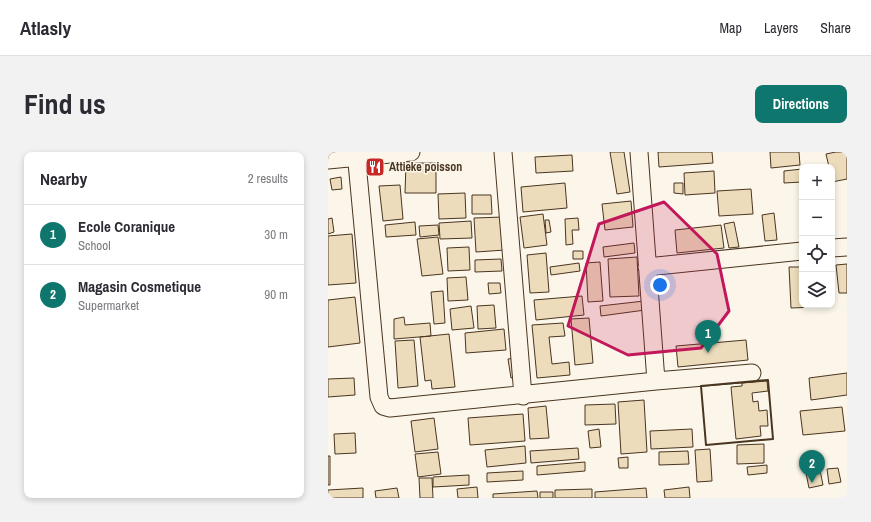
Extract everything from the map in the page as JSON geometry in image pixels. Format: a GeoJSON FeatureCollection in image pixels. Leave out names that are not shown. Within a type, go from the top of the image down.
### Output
{"type":"FeatureCollection","features":[{"type":"Feature","properties":{"kind":"street"},"geometry":{"type":"LineString","coordinates":[[328,160],[356,155],[411,152]]}},
{"type":"Feature","properties":{"kind":"street"},"geometry":{"type":"LineString","coordinates":[[503,152],[523,396]]}},
{"type":"Feature","properties":{"kind":"street"},"geometry":{"type":"LineString","coordinates":[[639,152],[656,381]]}},
{"type":"Feature","properties":{"kind":"street"},"geometry":{"type":"LineString","coordinates":[[356,155],[379,397],[382,406],[390,408],[523,396],[656,381],[752,374]]}},
{"type":"Feature","properties":{"kind":"street"},"geometry":{"type":"LineString","coordinates":[[835,248],[847,247]]}},
{"type":"Feature","properties":{"kind":"street"},"geometry":{"type":"LineString","coordinates":[[647,267],[799,251]]}},
{"type":"Feature","properties":{"kind":"highlighted area"},"geometry":{"type":"Polygon","coordinates":[[[664,202],[717,254],[729,311],[701,348],[628,355],[568,326],[599,224],[664,202]]]}},
{"type":"Feature","properties":{"kind":"building"},"geometry":{"type":"Polygon","coordinates":[[[610,152],[624,152],[630,192],[617,194],[610,152]]]}},
{"type":"Feature","properties":{"kind":"building"},"geometry":{"type":"Polygon","coordinates":[[[658,152],[712,152],[713,163],[659,167],[658,152]]]}},
{"type":"Feature","properties":{"kind":"building"},"geometry":{"type":"Polygon","coordinates":[[[770,152],[799,152],[799,165],[771,168],[770,152]]]}},
{"type":"Feature","properties":{"kind":"building"},"geometry":{"type":"Polygon","coordinates":[[[847,152],[847,179],[835,181],[835,164],[828,164],[826,154],[847,152]]]}},
{"type":"Feature","properties":{"kind":"building"},"geometry":{"type":"Polygon","coordinates":[[[572,155],[573,171],[536,173],[535,157],[572,155]]]}},
{"type":"Feature","properties":{"kind":"building"},"geometry":{"type":"Polygon","coordinates":[[[406,163],[436,163],[436,193],[405,193],[406,163]]]}},
{"type":"Feature","properties":{"kind":"building"},"geometry":{"type":"Polygon","coordinates":[[[799,169],[799,182],[784,183],[784,171],[799,169]]]}},
{"type":"Feature","properties":{"kind":"building"},"geometry":{"type":"Polygon","coordinates":[[[714,171],[715,193],[685,195],[684,173],[714,171]]]}},
{"type":"Feature","properties":{"kind":"building"},"geometry":{"type":"Polygon","coordinates":[[[341,177],[342,189],[332,190],[330,179],[341,177]]]}},
{"type":"Feature","properties":{"kind":"building"},"geometry":{"type":"Polygon","coordinates":[[[565,183],[567,208],[523,212],[521,187],[565,183]]]}},
{"type":"Feature","properties":{"kind":"building"},"geometry":{"type":"Polygon","coordinates":[[[674,183],[683,183],[683,194],[674,193],[674,183]]]}},
{"type":"Feature","properties":{"kind":"building"},"geometry":{"type":"Polygon","coordinates":[[[400,185],[403,219],[383,221],[379,186],[400,185]]]}},
{"type":"Feature","properties":{"kind":"building"},"geometry":{"type":"Polygon","coordinates":[[[751,189],[753,214],[719,216],[717,191],[751,189]]]}},
{"type":"Feature","properties":{"kind":"building"},"geometry":{"type":"Polygon","coordinates":[[[465,193],[466,218],[439,219],[438,194],[465,193]]]}},
{"type":"Feature","properties":{"kind":"building"},"geometry":{"type":"Polygon","coordinates":[[[472,195],[491,195],[492,214],[472,214],[472,195]]]}},
{"type":"Feature","properties":{"kind":"building"},"geometry":{"type":"Polygon","coordinates":[[[631,201],[633,227],[605,230],[602,204],[631,201]]]}},
{"type":"Feature","properties":{"kind":"building"},"geometry":{"type":"Polygon","coordinates":[[[774,213],[777,240],[765,241],[762,215],[774,213]]]}},
{"type":"Feature","properties":{"kind":"building"},"geometry":{"type":"Polygon","coordinates":[[[543,214],[547,245],[524,248],[520,217],[543,214]]]}},
{"type":"Feature","properties":{"kind":"building"},"geometry":{"type":"Polygon","coordinates":[[[503,217],[505,250],[476,252],[474,218],[503,217]]]}},
{"type":"Feature","properties":{"kind":"building"},"geometry":{"type":"Polygon","coordinates":[[[332,218],[334,232],[328,234],[328,219],[332,218]]]}},
{"type":"Feature","properties":{"kind":"building"},"geometry":{"type":"Polygon","coordinates":[[[578,218],[579,230],[572,230],[573,244],[566,245],[565,219],[578,218]]]}},
{"type":"Feature","properties":{"kind":"building"},"geometry":{"type":"Polygon","coordinates":[[[545,220],[549,220],[551,232],[546,233],[545,220]]]}},
{"type":"Feature","properties":{"kind":"building"},"geometry":{"type":"Polygon","coordinates":[[[471,221],[472,238],[440,239],[439,223],[471,221]]]}},
{"type":"Feature","properties":{"kind":"building"},"geometry":{"type":"Polygon","coordinates":[[[415,222],[416,235],[386,237],[385,225],[415,222]]]}},
{"type":"Feature","properties":{"kind":"building"},"geometry":{"type":"Polygon","coordinates":[[[734,222],[739,247],[729,248],[724,224],[734,222]]]}},
{"type":"Feature","properties":{"kind":"building"},"geometry":{"type":"Polygon","coordinates":[[[438,225],[439,235],[420,237],[419,226],[438,225]]]}},
{"type":"Feature","properties":{"kind":"building"},"geometry":{"type":"Polygon","coordinates":[[[721,225],[724,248],[677,253],[675,230],[721,225]]]}},
{"type":"Feature","properties":{"kind":"building"},"geometry":{"type":"Polygon","coordinates":[[[352,234],[356,283],[328,285],[328,236],[352,234]]]}},
{"type":"Feature","properties":{"kind":"building"},"geometry":{"type":"Polygon","coordinates":[[[438,237],[443,274],[422,276],[417,239],[438,237]]]}},
{"type":"Feature","properties":{"kind":"building"},"geometry":{"type":"Polygon","coordinates":[[[634,243],[635,253],[604,257],[603,247],[634,243]]]}},
{"type":"Feature","properties":{"kind":"building"},"geometry":{"type":"Polygon","coordinates":[[[469,247],[470,270],[448,271],[447,248],[469,247]]]}},
{"type":"Feature","properties":{"kind":"building"},"geometry":{"type":"Polygon","coordinates":[[[573,251],[583,251],[583,259],[573,259],[573,251]]]}},
{"type":"Feature","properties":{"kind":"building"},"geometry":{"type":"Polygon","coordinates":[[[546,253],[549,292],[530,293],[527,255],[546,253]]]}},
{"type":"Feature","properties":{"kind":"building"},"geometry":{"type":"Polygon","coordinates":[[[637,257],[639,296],[610,297],[608,259],[637,257]]]}},
{"type":"Feature","properties":{"kind":"building"},"geometry":{"type":"Polygon","coordinates":[[[501,259],[502,271],[475,272],[475,260],[501,259]]]}},
{"type":"Feature","properties":{"kind":"building"},"geometry":{"type":"Polygon","coordinates":[[[600,262],[603,301],[588,302],[586,263],[600,262]]]}},
{"type":"Feature","properties":{"kind":"building"},"geometry":{"type":"Polygon","coordinates":[[[579,263],[580,271],[551,275],[550,267],[579,263]]]}},
{"type":"Feature","properties":{"kind":"building"},"geometry":{"type":"Polygon","coordinates":[[[847,264],[847,293],[839,293],[836,265],[847,264]]]}},
{"type":"Feature","properties":{"kind":"building"},"geometry":{"type":"Polygon","coordinates":[[[789,267],[799,267],[799,308],[791,308],[789,267]]]}},
{"type":"Feature","properties":{"kind":"building"},"geometry":{"type":"Polygon","coordinates":[[[466,277],[468,300],[448,301],[447,278],[466,277]]]}},
{"type":"Feature","properties":{"kind":"building"},"geometry":{"type":"Polygon","coordinates":[[[488,283],[500,283],[501,293],[489,294],[488,283]]]}},
{"type":"Feature","properties":{"kind":"building"},"geometry":{"type":"Polygon","coordinates":[[[443,291],[445,323],[434,324],[431,292],[443,291]]]}},
{"type":"Feature","properties":{"kind":"building"},"geometry":{"type":"Polygon","coordinates":[[[582,296],[584,315],[536,320],[534,300],[582,296]]]}},
{"type":"Feature","properties":{"kind":"building"},"geometry":{"type":"Polygon","coordinates":[[[355,297],[360,343],[328,347],[328,300],[355,297]]]}},
{"type":"Feature","properties":{"kind":"building"},"geometry":{"type":"Polygon","coordinates":[[[644,301],[645,310],[601,316],[600,306],[644,301]]]}},
{"type":"Feature","properties":{"kind":"building"},"geometry":{"type":"Polygon","coordinates":[[[494,305],[496,328],[478,329],[477,306],[494,305]]]}},
{"type":"Feature","properties":{"kind":"building"},"geometry":{"type":"Polygon","coordinates":[[[471,306],[474,328],[452,330],[450,309],[471,306]]]}},
{"type":"Feature","properties":{"kind":"building"},"geometry":{"type":"Polygon","coordinates":[[[404,317],[405,325],[430,323],[431,336],[394,339],[394,319],[404,317]]]}},
{"type":"Feature","properties":{"kind":"building"},"geometry":{"type":"Polygon","coordinates":[[[589,318],[593,363],[575,365],[571,319],[589,318]]]}},
{"type":"Feature","properties":{"kind":"building"},"geometry":{"type":"Polygon","coordinates":[[[563,323],[565,336],[549,337],[552,364],[569,362],[570,375],[537,378],[532,325],[563,323]]]}},
{"type":"Feature","properties":{"kind":"building"},"geometry":{"type":"Polygon","coordinates":[[[504,329],[506,350],[466,353],[465,333],[504,329]]]}},
{"type":"Feature","properties":{"kind":"building"},"geometry":{"type":"Polygon","coordinates":[[[449,334],[455,387],[432,389],[431,380],[425,381],[420,337],[449,334]]]}},
{"type":"Feature","properties":{"kind":"building"},"geometry":{"type":"Polygon","coordinates":[[[414,340],[418,386],[398,388],[395,341],[414,340]]]}},
{"type":"Feature","properties":{"kind":"building"},"geometry":{"type":"Polygon","coordinates":[[[746,340],[748,360],[678,367],[676,346],[746,340]]]}},
{"type":"Feature","properties":{"kind":"building"},"geometry":{"type":"Polygon","coordinates":[[[516,358],[519,377],[511,378],[508,359],[516,358]]]}},
{"type":"Feature","properties":{"kind":"building"},"geometry":{"type":"Polygon","coordinates":[[[847,373],[847,395],[811,400],[809,378],[847,373]]]}},
{"type":"Feature","properties":{"kind":"building"},"geometry":{"type":"Polygon","coordinates":[[[354,378],[355,395],[328,397],[328,379],[354,378]]]}},
{"type":"Feature","properties":{"kind":"building"},"geometry":{"type":"Polygon","coordinates":[[[767,381],[768,391],[752,393],[753,402],[758,401],[759,411],[767,410],[768,426],[760,426],[761,436],[736,439],[731,387],[742,386],[742,383],[767,381]]]}},
{"type":"Feature","properties":{"kind":"building"},"geometry":{"type":"Polygon","coordinates":[[[644,400],[647,452],[621,454],[618,402],[644,400]]]}},
{"type":"Feature","properties":{"kind":"building"},"geometry":{"type":"Polygon","coordinates":[[[615,404],[616,424],[585,425],[585,405],[615,404]]]}},
{"type":"Feature","properties":{"kind":"building"},"geometry":{"type":"Polygon","coordinates":[[[546,406],[549,438],[530,439],[528,408],[546,406]]]}},
{"type":"Feature","properties":{"kind":"building"},"geometry":{"type":"Polygon","coordinates":[[[842,407],[845,431],[803,435],[800,411],[842,407]]]}},
{"type":"Feature","properties":{"kind":"building"},"geometry":{"type":"Polygon","coordinates":[[[523,414],[525,441],[470,445],[468,418],[523,414]]]}},
{"type":"Feature","properties":{"kind":"building"},"geometry":{"type":"Polygon","coordinates":[[[434,418],[438,449],[415,452],[411,421],[434,418]]]}},
{"type":"Feature","properties":{"kind":"building"},"geometry":{"type":"Polygon","coordinates":[[[599,429],[601,447],[590,448],[588,431],[599,429]]]}},
{"type":"Feature","properties":{"kind":"building"},"geometry":{"type":"Polygon","coordinates":[[[692,429],[693,447],[651,449],[650,431],[692,429]]]}},
{"type":"Feature","properties":{"kind":"building"},"geometry":{"type":"Polygon","coordinates":[[[355,433],[356,453],[335,454],[334,434],[355,433]]]}},
{"type":"Feature","properties":{"kind":"building"},"geometry":{"type":"Polygon","coordinates":[[[764,444],[764,463],[737,464],[737,445],[764,444]]]}},
{"type":"Feature","properties":{"kind":"building"},"geometry":{"type":"Polygon","coordinates":[[[525,446],[526,463],[487,467],[485,450],[525,446]]]}},
{"type":"Feature","properties":{"kind":"building"},"geometry":{"type":"Polygon","coordinates":[[[578,448],[579,459],[531,463],[530,451],[578,448]]]}},
{"type":"Feature","properties":{"kind":"building"},"geometry":{"type":"Polygon","coordinates":[[[710,449],[712,481],[697,482],[695,450],[710,449]]]}},
{"type":"Feature","properties":{"kind":"building"},"geometry":{"type":"Polygon","coordinates":[[[688,451],[689,464],[659,465],[659,452],[688,451]]]}},
{"type":"Feature","properties":{"kind":"building"},"geometry":{"type":"Polygon","coordinates":[[[438,452],[441,474],[418,477],[415,454],[438,452]]]}},
{"type":"Feature","properties":{"kind":"building"},"geometry":{"type":"Polygon","coordinates":[[[328,456],[330,456],[330,485],[328,485],[328,456]]]}},
{"type":"Feature","properties":{"kind":"building"},"geometry":{"type":"Polygon","coordinates":[[[628,457],[628,468],[619,468],[618,458],[628,457]]]}},
{"type":"Feature","properties":{"kind":"building"},"geometry":{"type":"Polygon","coordinates":[[[585,462],[585,471],[537,475],[537,466],[585,462]]]}},
{"type":"Feature","properties":{"kind":"building"},"geometry":{"type":"Polygon","coordinates":[[[767,465],[767,473],[748,475],[747,467],[767,465]]]}},
{"type":"Feature","properties":{"kind":"building"},"geometry":{"type":"Polygon","coordinates":[[[819,465],[823,485],[809,488],[805,468],[819,465]]]}},
{"type":"Feature","properties":{"kind":"building"},"geometry":{"type":"Polygon","coordinates":[[[838,468],[841,482],[829,484],[827,469],[838,468]]]}},
{"type":"Feature","properties":{"kind":"building"},"geometry":{"type":"Polygon","coordinates":[[[523,471],[523,480],[487,482],[487,473],[523,471]]]}},
{"type":"Feature","properties":{"kind":"building"},"geometry":{"type":"Polygon","coordinates":[[[469,475],[469,485],[433,487],[433,477],[469,475]]]}},
{"type":"Feature","properties":{"kind":"building"},"geometry":{"type":"Polygon","coordinates":[[[419,478],[432,478],[433,498],[420,498],[419,478]]]}},
{"type":"Feature","properties":{"kind":"building"},"geometry":{"type":"Polygon","coordinates":[[[477,487],[478,498],[458,498],[457,489],[477,487]]]}},
{"type":"Feature","properties":{"kind":"building"},"geometry":{"type":"Polygon","coordinates":[[[689,487],[690,498],[665,498],[664,490],[689,487]]]}},
{"type":"Feature","properties":{"kind":"building"},"geometry":{"type":"Polygon","coordinates":[[[363,488],[363,498],[328,498],[328,490],[363,488]]]}},
{"type":"Feature","properties":{"kind":"building"},"geometry":{"type":"Polygon","coordinates":[[[397,488],[399,498],[376,498],[375,491],[397,488]]]}},
{"type":"Feature","properties":{"kind":"building"},"geometry":{"type":"Polygon","coordinates":[[[646,488],[647,498],[595,498],[595,492],[646,488]]]}},
{"type":"Feature","properties":{"kind":"building"},"geometry":{"type":"Polygon","coordinates":[[[592,489],[592,498],[555,498],[555,490],[592,489]]]}},
{"type":"Feature","properties":{"kind":"building"},"geometry":{"type":"Polygon","coordinates":[[[537,491],[538,498],[493,498],[493,494],[537,491]]]}},
{"type":"Feature","properties":{"kind":"building"},"geometry":{"type":"Polygon","coordinates":[[[540,492],[553,492],[553,498],[540,498],[540,492]]]}},
{"type":"Feature","properties":{"kind":"wall"},"geometry":{"type":"LineString","coordinates":[[768,380],[773,439],[706,445],[701,386],[768,380]]}},
{"type":"Feature","properties":{"kind":"place","name":"Attieke poisson"},"geometry":{"type":"Point","coordinates":[375,167]}},
{"type":"Feature","properties":{"kind":"place","name":"Ecole Coranique"},"geometry":{"type":"Point","coordinates":[708,353]}},
{"type":"Feature","properties":{"kind":"place","name":"Magasin Cosmetique"},"geometry":{"type":"Point","coordinates":[812,483]}}]}
